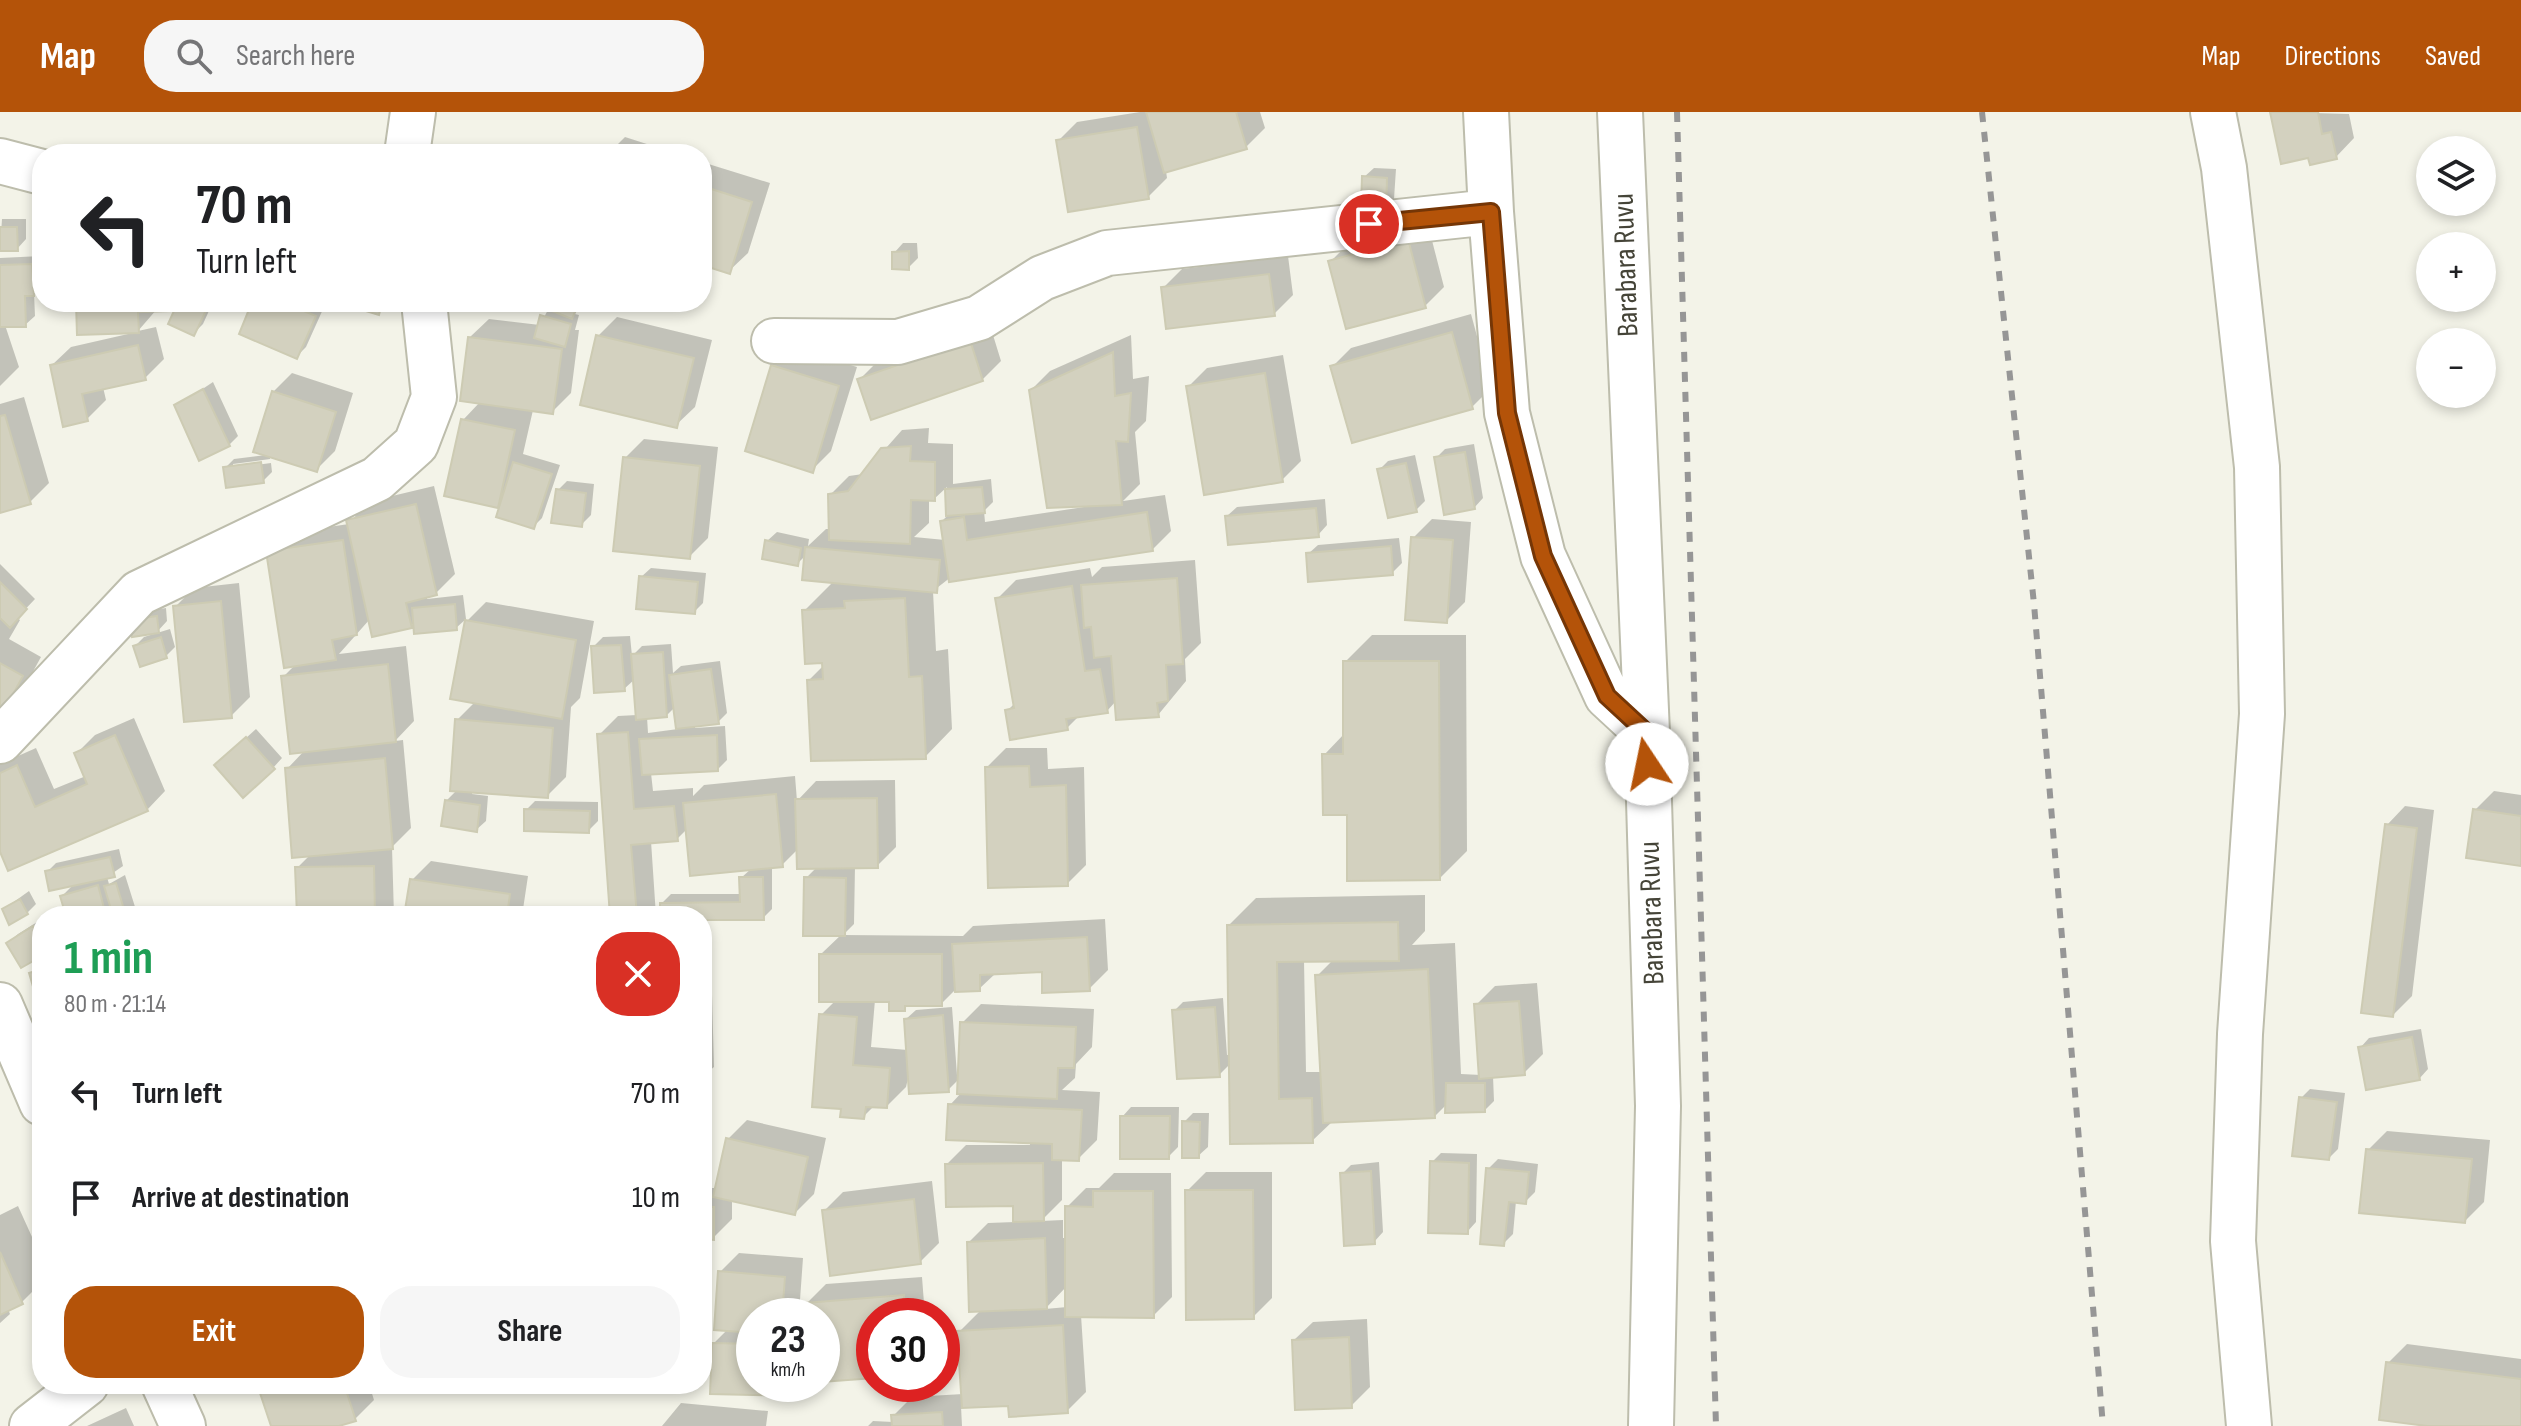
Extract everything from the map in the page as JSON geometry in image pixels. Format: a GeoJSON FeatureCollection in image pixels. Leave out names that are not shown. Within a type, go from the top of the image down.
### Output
{"type":"FeatureCollection","features":[{"type":"Feature","properties":{"kind":"street"},"geometry":{"type":"LineString","coordinates":[[408,144],[413,112]]}},
{"type":"Feature","properties":{"kind":"street"},"geometry":{"type":"LineString","coordinates":[[1486,112],[1507,413],[1543,556],[1607,696],[1647,733]]}},
{"type":"Feature","properties":{"kind":"street","name":"Barabara Ruvu"},"geometry":{"type":"LineString","coordinates":[[1620,112],[1647,733],[1658,1106],[1651,1426]]}},
{"type":"Feature","properties":{"kind":"street"},"geometry":{"type":"LineString","coordinates":[[2213,112],[2224,168],[2257,467],[2262,714],[2240,1034],[2233,1241],[2249,1426]]}},
{"type":"Feature","properties":{"kind":"street"},"geometry":{"type":"LineString","coordinates":[[0,161],[32,169]]}},
{"type":"Feature","properties":{"kind":"street"},"geometry":{"type":"LineString","coordinates":[[774,341],[898,342],[979,318],[1042,278],[1107,253],[1491,212]]}},
{"type":"Feature","properties":{"kind":"street"},"geometry":{"type":"LineString","coordinates":[[0,741],[139,593],[377,479],[416,444],[434,397],[425,312]]}},
{"type":"Feature","properties":{"kind":"street"},"geometry":{"type":"LineString","coordinates":[[0,1005],[23,1082]]}},
{"type":"Feature","properties":{"kind":"street"},"geometry":{"type":"LineString","coordinates":[[32,1426],[73,1394]]}},
{"type":"Feature","properties":{"kind":"street"},"geometry":{"type":"LineString","coordinates":[[169,1394],[183,1426]]}},
{"type":"Feature","properties":{"kind":"building"},"geometry":{"type":"Polygon","coordinates":[[[1146,112],[1236,112],[1247,149],[1164,173],[1146,112]]]}},
{"type":"Feature","properties":{"kind":"building"},"geometry":{"type":"Polygon","coordinates":[[[2270,112],[2318,112],[2322,134],[2331,132],[2337,159],[2310,165],[2308,158],[2281,164],[2270,112]]]}},
{"type":"Feature","properties":{"kind":"building"},"geometry":{"type":"Polygon","coordinates":[[[1137,127],[1149,199],[1068,212],[1056,140],[1137,127]]]}},
{"type":"Feature","properties":{"kind":"building"},"geometry":{"type":"Polygon","coordinates":[[[1362,176],[1387,178],[1386,210],[1361,210],[1362,176]]]}},
{"type":"Feature","properties":{"kind":"building"},"geometry":{"type":"Polygon","coordinates":[[[712,189],[752,202],[730,274],[712,268],[712,189]]]}},
{"type":"Feature","properties":{"kind":"building"},"geometry":{"type":"Polygon","coordinates":[[[0,227],[17,227],[18,251],[0,251],[0,227]]]}},
{"type":"Feature","properties":{"kind":"building"},"geometry":{"type":"Polygon","coordinates":[[[1408,239],[1426,308],[1346,329],[1328,261],[1408,239]]]}},
{"type":"Feature","properties":{"kind":"building"},"geometry":{"type":"Polygon","coordinates":[[[909,251],[909,270],[892,269],[892,252],[909,251]]]}},
{"type":"Feature","properties":{"kind":"building"},"geometry":{"type":"Polygon","coordinates":[[[32,264],[32,296],[25,296],[26,327],[0,327],[0,265],[32,264]]]}},
{"type":"Feature","properties":{"kind":"building"},"geometry":{"type":"Polygon","coordinates":[[[1269,274],[1275,316],[1166,329],[1161,287],[1269,274]]]}},
{"type":"Feature","properties":{"kind":"building"},"geometry":{"type":"Polygon","coordinates":[[[76,312],[138,312],[139,333],[77,335],[76,312]]]}},
{"type":"Feature","properties":{"kind":"building"},"geometry":{"type":"Polygon","coordinates":[[[173,312],[205,312],[194,336],[168,324],[173,312]]]}},
{"type":"Feature","properties":{"kind":"building"},"geometry":{"type":"Polygon","coordinates":[[[248,312],[306,312],[316,316],[297,359],[239,334],[248,312]]]}},
{"type":"Feature","properties":{"kind":"building"},"geometry":{"type":"Polygon","coordinates":[[[554,312],[575,312],[572,319],[554,312]]]}},
{"type":"Feature","properties":{"kind":"building"},"geometry":{"type":"Polygon","coordinates":[[[540,315],[571,324],[565,347],[534,338],[540,315]]]}},
{"type":"Feature","properties":{"kind":"building"},"geometry":{"type":"Polygon","coordinates":[[[1452,332],[1473,409],[1352,443],[1330,366],[1452,332]]]}},
{"type":"Feature","properties":{"kind":"building"},"geometry":{"type":"Polygon","coordinates":[[[596,335],[694,358],[677,428],[580,405],[596,335]]]}},
{"type":"Feature","properties":{"kind":"building"},"geometry":{"type":"Polygon","coordinates":[[[468,337],[562,349],[553,414],[460,401],[468,337]]]}},
{"type":"Feature","properties":{"kind":"building"},"geometry":{"type":"Polygon","coordinates":[[[970,340],[983,381],[871,420],[857,379],[970,340]]]}},
{"type":"Feature","properties":{"kind":"building"},"geometry":{"type":"Polygon","coordinates":[[[138,345],[146,380],[82,394],[88,421],[63,427],[50,365],[138,345]]]}},
{"type":"Feature","properties":{"kind":"building"},"geometry":{"type":"Polygon","coordinates":[[[1113,352],[1115,396],[1131,393],[1128,442],[1116,441],[1122,505],[1047,508],[1029,390],[1113,352]]]}},
{"type":"Feature","properties":{"kind":"building"},"geometry":{"type":"Polygon","coordinates":[[[771,365],[839,386],[813,473],[745,451],[771,365]]]}},
{"type":"Feature","properties":{"kind":"building"},"geometry":{"type":"Polygon","coordinates":[[[1265,373],[1283,482],[1204,495],[1186,386],[1265,373]]]}},
{"type":"Feature","properties":{"kind":"building"},"geometry":{"type":"Polygon","coordinates":[[[203,389],[230,446],[199,461],[174,405],[203,389]]]}},
{"type":"Feature","properties":{"kind":"building"},"geometry":{"type":"Polygon","coordinates":[[[272,391],[336,412],[317,472],[253,452],[272,391]]]}},
{"type":"Feature","properties":{"kind":"building"},"geometry":{"type":"Polygon","coordinates":[[[5,415],[31,504],[0,513],[0,416],[5,415]]]}},
{"type":"Feature","properties":{"kind":"building"},"geometry":{"type":"Polygon","coordinates":[[[461,419],[515,430],[498,508],[444,496],[461,419]]]}},
{"type":"Feature","properties":{"kind":"building"},"geometry":{"type":"Polygon","coordinates":[[[911,446],[910,461],[935,462],[935,501],[911,500],[910,544],[829,540],[828,494],[848,491],[881,448],[911,446]]]}},
{"type":"Feature","properties":{"kind":"building"},"geometry":{"type":"Polygon","coordinates":[[[1465,452],[1475,509],[1444,515],[1434,457],[1465,452]]]}},
{"type":"Feature","properties":{"kind":"building"},"geometry":{"type":"Polygon","coordinates":[[[623,457],[700,466],[690,559],[613,551],[623,457]]]}},
{"type":"Feature","properties":{"kind":"building"},"geometry":{"type":"Polygon","coordinates":[[[261,462],[264,483],[226,488],[223,467],[261,462]]]}},
{"type":"Feature","properties":{"kind":"building"},"geometry":{"type":"Polygon","coordinates":[[[513,462],[552,474],[534,529],[496,517],[513,462]]]}},
{"type":"Feature","properties":{"kind":"building"},"geometry":{"type":"Polygon","coordinates":[[[1406,463],[1417,512],[1388,518],[1377,469],[1406,463]]]}},
{"type":"Feature","properties":{"kind":"building"},"geometry":{"type":"Polygon","coordinates":[[[982,487],[985,513],[946,516],[945,489],[982,487]]]}},
{"type":"Feature","properties":{"kind":"building"},"geometry":{"type":"Polygon","coordinates":[[[556,489],[586,493],[582,527],[551,523],[556,489]]]}},
{"type":"Feature","properties":{"kind":"building"},"geometry":{"type":"Polygon","coordinates":[[[416,504],[437,595],[406,603],[412,628],[372,637],[346,520],[416,504]]]}},
{"type":"Feature","properties":{"kind":"building"},"geometry":{"type":"Polygon","coordinates":[[[1316,508],[1319,537],[1228,545],[1225,516],[1316,508]]]}},
{"type":"Feature","properties":{"kind":"building"},"geometry":{"type":"Polygon","coordinates":[[[1147,512],[1153,551],[949,582],[940,521],[964,517],[967,540],[1147,512]]]}},
{"type":"Feature","properties":{"kind":"building"},"geometry":{"type":"Polygon","coordinates":[[[1411,537],[1453,540],[1447,623],[1405,620],[1411,537]]]}},
{"type":"Feature","properties":{"kind":"building"},"geometry":{"type":"Polygon","coordinates":[[[343,540],[357,635],[332,640],[336,660],[284,668],[266,551],[343,540]]]}},
{"type":"Feature","properties":{"kind":"building"},"geometry":{"type":"Polygon","coordinates":[[[765,540],[801,548],[798,566],[762,559],[765,540]]]}},
{"type":"Feature","properties":{"kind":"building"},"geometry":{"type":"Polygon","coordinates":[[[1391,546],[1393,575],[1308,582],[1306,553],[1391,546]]]}},
{"type":"Feature","properties":{"kind":"building"},"geometry":{"type":"Polygon","coordinates":[[[805,547],[940,560],[937,593],[802,580],[805,547]]]}},
{"type":"Feature","properties":{"kind":"building"},"geometry":{"type":"Polygon","coordinates":[[[639,576],[698,582],[695,614],[636,609],[639,576]]]}},
{"type":"Feature","properties":{"kind":"building"},"geometry":{"type":"Polygon","coordinates":[[[1177,578],[1183,664],[1166,665],[1168,701],[1157,703],[1159,717],[1116,720],[1111,656],[1094,658],[1091,627],[1084,628],[1081,585],[1177,578]]]}},
{"type":"Feature","properties":{"kind":"building"},"geometry":{"type":"Polygon","coordinates":[[[0,582],[27,609],[10,628],[0,618],[0,582]]]}},
{"type":"Feature","properties":{"kind":"building"},"geometry":{"type":"Polygon","coordinates":[[[1072,586],[1085,671],[1100,669],[1108,713],[1066,719],[1068,730],[1010,740],[1005,710],[1014,708],[995,598],[1072,586]]]}},
{"type":"Feature","properties":{"kind":"building"},"geometry":{"type":"Polygon","coordinates":[[[905,598],[909,677],[922,676],[926,759],[811,761],[807,680],[823,679],[822,663],[805,664],[802,610],[845,608],[844,601],[905,598]]]}},
{"type":"Feature","properties":{"kind":"building"},"geometry":{"type":"Polygon","coordinates":[[[221,601],[232,718],[184,722],[173,606],[221,601]]]}},
{"type":"Feature","properties":{"kind":"building"},"geometry":{"type":"Polygon","coordinates":[[[455,604],[457,630],[414,634],[412,608],[455,604]]]}},
{"type":"Feature","properties":{"kind":"building"},"geometry":{"type":"Polygon","coordinates":[[[157,616],[159,633],[132,637],[130,620],[157,616]]]}},
{"type":"Feature","properties":{"kind":"building"},"geometry":{"type":"Polygon","coordinates":[[[465,620],[576,640],[562,719],[450,699],[465,620]]]}},
{"type":"Feature","properties":{"kind":"building"},"geometry":{"type":"Polygon","coordinates":[[[161,637],[167,658],[140,667],[133,646],[161,637]]]}},
{"type":"Feature","properties":{"kind":"building"},"geometry":{"type":"Polygon","coordinates":[[[621,645],[625,691],[594,693],[591,646],[621,645]]]}},
{"type":"Feature","properties":{"kind":"building"},"geometry":{"type":"Polygon","coordinates":[[[663,652],[667,717],[636,720],[631,654],[663,652]]]}},
{"type":"Feature","properties":{"kind":"building"},"geometry":{"type":"Polygon","coordinates":[[[1343,661],[1439,661],[1440,880],[1347,881],[1347,815],[1323,815],[1322,754],[1343,754],[1343,661]]]}},
{"type":"Feature","properties":{"kind":"building"},"geometry":{"type":"Polygon","coordinates":[[[0,663],[23,676],[1,716],[0,716],[0,663]]]}},
{"type":"Feature","properties":{"kind":"building"},"geometry":{"type":"Polygon","coordinates":[[[388,664],[396,742],[290,754],[281,676],[388,664]]]}},
{"type":"Feature","properties":{"kind":"building"},"geometry":{"type":"Polygon","coordinates":[[[711,669],[719,724],[676,729],[669,675],[711,669]]]}},
{"type":"Feature","properties":{"kind":"building"},"geometry":{"type":"Polygon","coordinates":[[[455,719],[553,728],[548,798],[450,791],[455,719]]]}},
{"type":"Feature","properties":{"kind":"building"},"geometry":{"type":"Polygon","coordinates":[[[628,732],[634,809],[674,806],[678,841],[631,845],[636,906],[609,906],[597,734],[628,732]]]}},
{"type":"Feature","properties":{"kind":"building"},"geometry":{"type":"Polygon","coordinates":[[[115,735],[148,811],[8,871],[0,852],[0,773],[17,765],[35,807],[87,784],[74,753],[115,735]]]}},
{"type":"Feature","properties":{"kind":"building"},"geometry":{"type":"Polygon","coordinates":[[[717,735],[718,771],[642,775],[639,739],[717,735]]]}},
{"type":"Feature","properties":{"kind":"building"},"geometry":{"type":"Polygon","coordinates":[[[246,737],[275,769],[243,798],[214,765],[246,737]]]}},
{"type":"Feature","properties":{"kind":"building"},"geometry":{"type":"Polygon","coordinates":[[[385,758],[393,849],[292,858],[285,768],[385,758]]]}},
{"type":"Feature","properties":{"kind":"building"},"geometry":{"type":"Polygon","coordinates":[[[1029,766],[1030,787],[1066,785],[1068,886],[988,888],[985,767],[1029,766]]]}},
{"type":"Feature","properties":{"kind":"building"},"geometry":{"type":"Polygon","coordinates":[[[776,794],[783,867],[690,876],[683,803],[776,794]]]}},
{"type":"Feature","properties":{"kind":"building"},"geometry":{"type":"Polygon","coordinates":[[[877,798],[878,868],[797,869],[795,799],[877,798]]]}},
{"type":"Feature","properties":{"kind":"building"},"geometry":{"type":"Polygon","coordinates":[[[445,800],[480,805],[477,832],[441,826],[445,800]]]}},
{"type":"Feature","properties":{"kind":"building"},"geometry":{"type":"Polygon","coordinates":[[[524,809],[590,811],[589,833],[524,831],[524,809]]]}},
{"type":"Feature","properties":{"kind":"building"},"geometry":{"type":"Polygon","coordinates":[[[2473,809],[2521,816],[2521,866],[2466,858],[2473,809]]]}},
{"type":"Feature","properties":{"kind":"building"},"geometry":{"type":"Polygon","coordinates":[[[2385,824],[2417,828],[2393,1017],[2361,1013],[2385,824]]]}},
{"type":"Feature","properties":{"kind":"building"},"geometry":{"type":"Polygon","coordinates":[[[110,857],[115,877],[49,891],[45,871],[110,857]]]}},
{"type":"Feature","properties":{"kind":"building"},"geometry":{"type":"Polygon","coordinates":[[[374,866],[375,906],[297,906],[295,867],[374,866]]]}},
{"type":"Feature","properties":{"kind":"building"},"geometry":{"type":"Polygon","coordinates":[[[739,877],[763,877],[764,920],[712,920],[712,906],[660,906],[660,903],[740,902],[739,877]]]}},
{"type":"Feature","properties":{"kind":"building"},"geometry":{"type":"Polygon","coordinates":[[[804,877],[846,878],[845,936],[803,936],[804,877]]]}},
{"type":"Feature","properties":{"kind":"building"},"geometry":{"type":"Polygon","coordinates":[[[410,879],[510,894],[508,906],[406,906],[410,879]]]}},
{"type":"Feature","properties":{"kind":"building"},"geometry":{"type":"Polygon","coordinates":[[[116,883],[123,906],[110,906],[104,886],[116,883]]]}},
{"type":"Feature","properties":{"kind":"building"},"geometry":{"type":"Polygon","coordinates":[[[98,885],[103,906],[63,906],[60,896],[98,885]]]}},
{"type":"Feature","properties":{"kind":"building"},"geometry":{"type":"Polygon","coordinates":[[[20,899],[28,914],[9,925],[2,909],[20,899]]]}},
{"type":"Feature","properties":{"kind":"building"},"geometry":{"type":"Polygon","coordinates":[[[1398,922],[1399,961],[1277,962],[1279,1099],[1312,1098],[1313,1143],[1230,1144],[1227,925],[1398,922]]]}},
{"type":"Feature","properties":{"kind":"building"},"geometry":{"type":"Polygon","coordinates":[[[32,927],[32,962],[21,968],[6,943],[32,927]]]}},
{"type":"Feature","properties":{"kind":"building"},"geometry":{"type":"Polygon","coordinates":[[[1087,937],[1090,991],[1042,993],[1042,972],[980,975],[980,991],[955,992],[952,944],[1087,937]]]}},
{"type":"Feature","properties":{"kind":"building"},"geometry":{"type":"Polygon","coordinates":[[[819,954],[942,954],[942,1006],[905,1006],[905,1011],[889,1011],[889,1002],[819,1002],[819,954]]]}},
{"type":"Feature","properties":{"kind":"building"},"geometry":{"type":"Polygon","coordinates":[[[1428,969],[1435,1118],[1323,1123],[1315,975],[1428,969]]]}},
{"type":"Feature","properties":{"kind":"building"},"geometry":{"type":"Polygon","coordinates":[[[1519,1001],[1525,1075],[1479,1079],[1474,1004],[1519,1001]]]}},
{"type":"Feature","properties":{"kind":"building"},"geometry":{"type":"Polygon","coordinates":[[[1215,1007],[1220,1077],[1177,1079],[1172,1010],[1215,1007]]]}},
{"type":"Feature","properties":{"kind":"building"},"geometry":{"type":"Polygon","coordinates":[[[819,1014],[857,1017],[853,1065],[890,1068],[887,1108],[866,1107],[864,1119],[840,1117],[841,1109],[812,1107],[819,1014]]]}},
{"type":"Feature","properties":{"kind":"building"},"geometry":{"type":"Polygon","coordinates":[[[943,1015],[949,1092],[909,1094],[904,1019],[943,1015]]]}},
{"type":"Feature","properties":{"kind":"building"},"geometry":{"type":"Polygon","coordinates":[[[960,1022],[1076,1027],[1074,1068],[1058,1068],[1057,1099],[957,1094],[960,1022]]]}},
{"type":"Feature","properties":{"kind":"building"},"geometry":{"type":"Polygon","coordinates":[[[2412,1037],[2420,1080],[2366,1090],[2358,1047],[2412,1037]]]}},
{"type":"Feature","properties":{"kind":"building"},"geometry":{"type":"Polygon","coordinates":[[[1446,1083],[1485,1083],[1485,1112],[1445,1113],[1446,1083]]]}},
{"type":"Feature","properties":{"kind":"building"},"geometry":{"type":"Polygon","coordinates":[[[2299,1097],[2337,1102],[2329,1160],[2292,1156],[2299,1097]]]}},
{"type":"Feature","properties":{"kind":"building"},"geometry":{"type":"Polygon","coordinates":[[[948,1104],[1082,1110],[1079,1161],[1052,1160],[1052,1144],[946,1140],[948,1104]]]}},
{"type":"Feature","properties":{"kind":"building"},"geometry":{"type":"Polygon","coordinates":[[[1120,1116],[1170,1116],[1169,1159],[1120,1159],[1120,1116]]]}},
{"type":"Feature","properties":{"kind":"building"},"geometry":{"type":"Polygon","coordinates":[[[1182,1121],[1200,1122],[1199,1158],[1182,1158],[1182,1121]]]}},
{"type":"Feature","properties":{"kind":"building"},"geometry":{"type":"Polygon","coordinates":[[[726,1138],[808,1157],[795,1215],[713,1197],[726,1138]]]}},
{"type":"Feature","properties":{"kind":"building"},"geometry":{"type":"Polygon","coordinates":[[[2366,1149],[2472,1159],[2465,1223],[2359,1213],[2366,1149]]]}},
{"type":"Feature","properties":{"kind":"building"},"geometry":{"type":"Polygon","coordinates":[[[1430,1161],[1469,1163],[1468,1234],[1428,1233],[1430,1161]]]}},
{"type":"Feature","properties":{"kind":"building"},"geometry":{"type":"Polygon","coordinates":[[[1043,1163],[1044,1221],[1013,1222],[1013,1206],[946,1207],[945,1164],[1043,1163]]]}},
{"type":"Feature","properties":{"kind":"building"},"geometry":{"type":"Polygon","coordinates":[[[1486,1168],[1529,1172],[1526,1204],[1509,1202],[1504,1246],[1480,1244],[1486,1168]]]}},
{"type":"Feature","properties":{"kind":"building"},"geometry":{"type":"Polygon","coordinates":[[[1371,1171],[1375,1244],[1344,1246],[1340,1173],[1371,1171]]]}},
{"type":"Feature","properties":{"kind":"building"},"geometry":{"type":"Polygon","coordinates":[[[1185,1190],[1253,1190],[1254,1319],[1186,1320],[1185,1190]]]}},
{"type":"Feature","properties":{"kind":"building"},"geometry":{"type":"Polygon","coordinates":[[[1093,1191],[1153,1191],[1154,1318],[1065,1317],[1065,1206],[1093,1207],[1093,1191]]]}},
{"type":"Feature","properties":{"kind":"building"},"geometry":{"type":"Polygon","coordinates":[[[914,1199],[921,1264],[830,1276],[822,1210],[914,1199]]]}},
{"type":"Feature","properties":{"kind":"building"},"geometry":{"type":"Polygon","coordinates":[[[712,1207],[714,1207],[712,1240],[712,1207]]]}},
{"type":"Feature","properties":{"kind":"building"},"geometry":{"type":"Polygon","coordinates":[[[1045,1238],[1047,1309],[969,1312],[967,1242],[1045,1238]]]}},
{"type":"Feature","properties":{"kind":"building"},"geometry":{"type":"Polygon","coordinates":[[[0,1252],[23,1304],[0,1315],[0,1252]]]}},
{"type":"Feature","properties":{"kind":"building"},"geometry":{"type":"Polygon","coordinates":[[[718,1271],[785,1277],[783,1298],[736,1298],[736,1332],[714,1330],[718,1271]]]}},
{"type":"Feature","properties":{"kind":"building"},"geometry":{"type":"Polygon","coordinates":[[[904,1295],[904,1298],[867,1298],[904,1295]]]}},
{"type":"Feature","properties":{"kind":"building"},"geometry":{"type":"Polygon","coordinates":[[[856,1299],[856,1379],[840,1381],[840,1300],[856,1299]]]}},
{"type":"Feature","properties":{"kind":"building"},"geometry":{"type":"Polygon","coordinates":[[[1063,1325],[1068,1413],[1009,1417],[1008,1406],[962,1408],[960,1331],[1063,1325]]]}},
{"type":"Feature","properties":{"kind":"building"},"geometry":{"type":"Polygon","coordinates":[[[1349,1337],[1352,1408],[1295,1410],[1292,1340],[1349,1337]]]}},
{"type":"Feature","properties":{"kind":"building"},"geometry":{"type":"Polygon","coordinates":[[[712,1343],[736,1344],[736,1395],[710,1394],[712,1343]]]}},
{"type":"Feature","properties":{"kind":"building"},"geometry":{"type":"Polygon","coordinates":[[[2386,1362],[2521,1379],[2521,1426],[2427,1426],[2379,1420],[2386,1362]]]}},
{"type":"Feature","properties":{"kind":"building"},"geometry":{"type":"Polygon","coordinates":[[[260,1394],[347,1394],[356,1421],[339,1426],[271,1426],[260,1394]]]}},
{"type":"Feature","properties":{"kind":"building"},"geometry":{"type":"Polygon","coordinates":[[[942,1412],[943,1426],[892,1426],[891,1415],[942,1412]]]}},
{"type":"Feature","properties":{"kind":"railway"},"geometry":{"type":"LineString","coordinates":[[1677,112],[1716,1426]]}},
{"type":"Feature","properties":{"kind":"railway"},"geometry":{"type":"LineString","coordinates":[[1982,112],[2034,604],[2103,1426]]}},
{"type":"Feature","properties":{"kind":"route"},"geometry":{"type":"LineString","coordinates":[[1369,224],[1491,212],[1507,413],[1543,556],[1607,696],[1647,733],[1647,764]]}}]}
